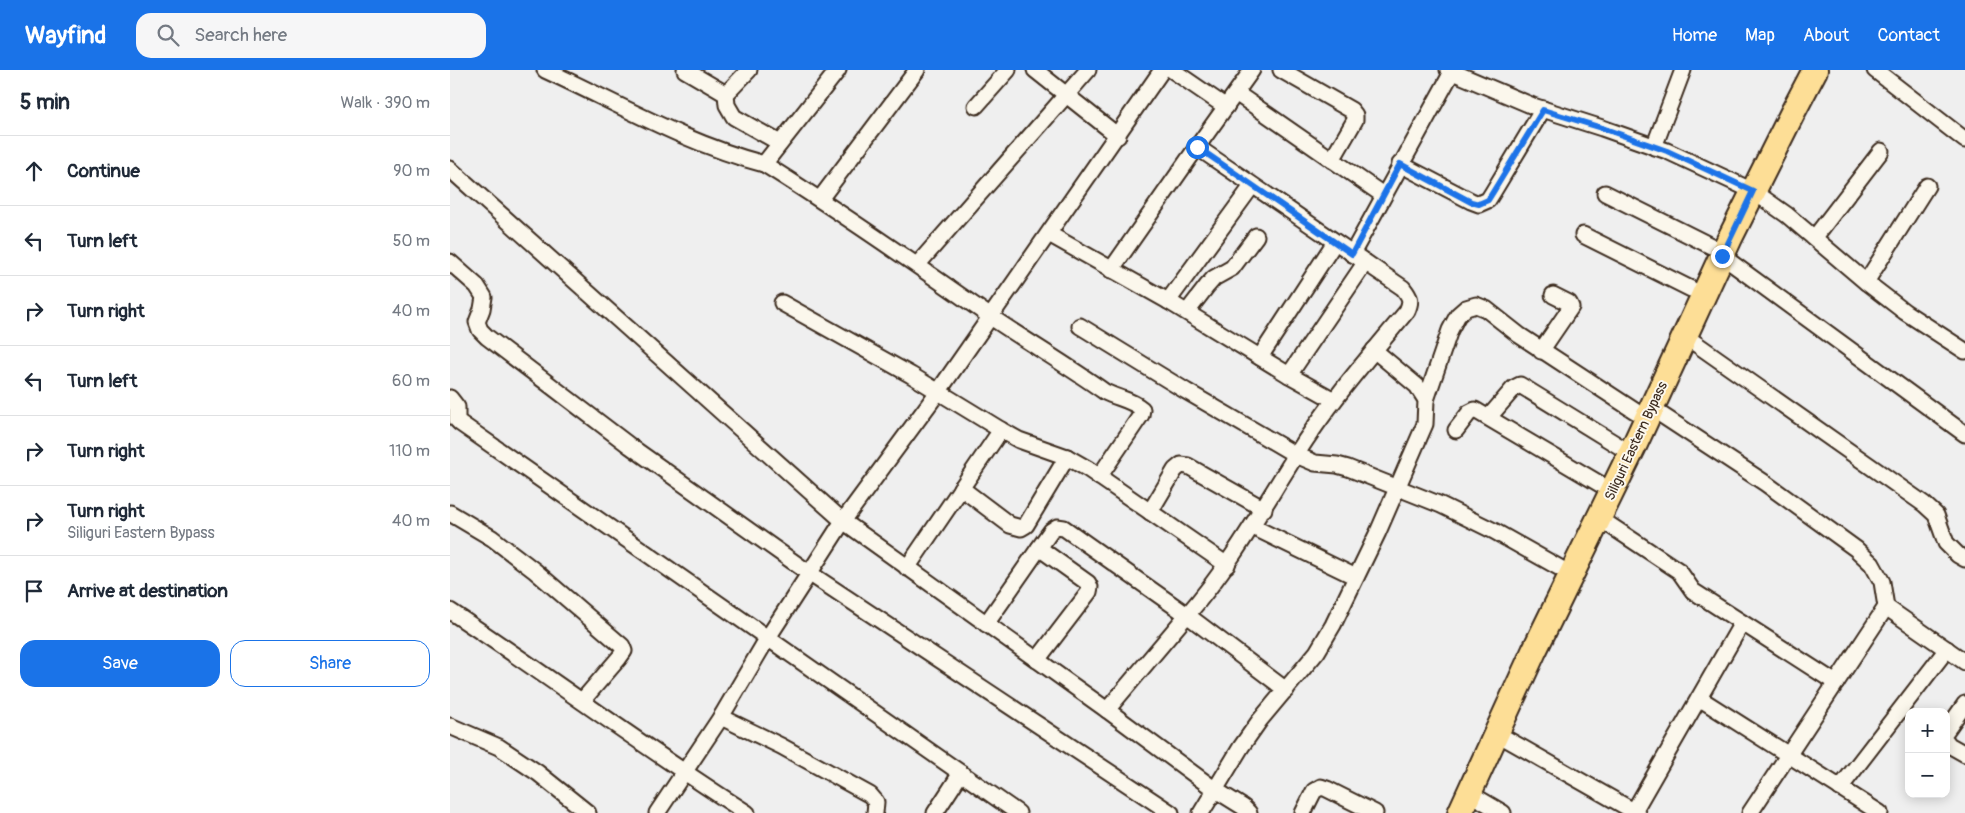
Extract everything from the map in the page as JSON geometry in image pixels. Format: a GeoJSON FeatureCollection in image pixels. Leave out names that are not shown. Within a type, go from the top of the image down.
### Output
{"type":"FeatureCollection","features":[{"type":"Feature","properties":{"kind":"main road","name":"Siliguri Eastern Bypass"},"geometry":{"type":"LineString","coordinates":[[1445,813],[1619,446],[1643,410],[1685,336],[1717,251],[1798,70]]}},
{"type":"Feature","properties":{"kind":"main road","name":"Siliguri Eastern Bypass"},"geometry":{"type":"LineString","coordinates":[[1746,188],[1816,70]]}},
{"type":"Feature","properties":{"kind":"main road","name":"Siliguri Eastern Bypass"},"geometry":{"type":"LineString","coordinates":[[1464,803],[1635,444],[1643,410],[1691,289],[1717,251]]}},
{"type":"Feature","properties":{"kind":"street"},"geometry":{"type":"LineString","coordinates":[[545,70],[668,129],[742,158],[764,164],[918,264],[990,316],[1105,392],[1142,409],[1141,415],[1099,477]]}},
{"type":"Feature","properties":{"kind":"street"},"geometry":{"type":"LineString","coordinates":[[685,70],[726,94]]}},
{"type":"Feature","properties":{"kind":"street"},"geometry":{"type":"LineString","coordinates":[[749,70],[726,94],[726,105],[734,117],[780,143]]}},
{"type":"Feature","properties":{"kind":"street"},"geometry":{"type":"LineString","coordinates":[[764,164],[838,70]]}},
{"type":"Feature","properties":{"kind":"street"},"geometry":{"type":"LineString","coordinates":[[820,199],[917,70]]}},
{"type":"Feature","properties":{"kind":"street"},"geometry":{"type":"LineString","coordinates":[[976,106],[1008,70]]}},
{"type":"Feature","properties":{"kind":"street"},"geometry":{"type":"LineString","coordinates":[[1035,70],[1118,136]]}},
{"type":"Feature","properties":{"kind":"street"},"geometry":{"type":"LineString","coordinates":[[918,264],[1088,70]]}},
{"type":"Feature","properties":{"kind":"street"},"geometry":{"type":"LineString","coordinates":[[657,813],[721,716],[766,639],[842,521],[938,392],[1118,136],[1162,70]]}},
{"type":"Feature","properties":{"kind":"street"},"geometry":{"type":"LineString","coordinates":[[1172,70],[1226,107]]}},
{"type":"Feature","properties":{"kind":"street"},"geometry":{"type":"LineString","coordinates":[[1111,270],[1252,70]]}},
{"type":"Feature","properties":{"kind":"street"},"geometry":{"type":"LineString","coordinates":[[1282,70],[1352,110],[1355,115],[1355,120],[1332,160]]}},
{"type":"Feature","properties":{"kind":"street"},"geometry":{"type":"LineString","coordinates":[[1654,147],[1683,70]]}},
{"type":"Feature","properties":{"kind":"street"},"geometry":{"type":"LineString","coordinates":[[1875,70],[1965,140]]}},
{"type":"Feature","properties":{"kind":"street"},"geometry":{"type":"LineString","coordinates":[[1352,254],[1450,71],[1543,110],[1602,128],[1654,147],[1746,188],[1787,214],[1866,282],[1905,312],[1964,348]]}},
{"type":"Feature","properties":{"kind":"street"},"geometry":{"type":"LineString","coordinates":[[1236,93],[1383,195]]}},
{"type":"Feature","properties":{"kind":"street"},"geometry":{"type":"LineString","coordinates":[[1400,164],[1471,202],[1479,204],[1488,200],[1543,110]]}},
{"type":"Feature","properties":{"kind":"street"},"geometry":{"type":"LineString","coordinates":[[1107,710],[1209,590],[1253,527],[1296,455],[1334,400],[1407,311],[1410,303],[1410,296],[1403,288],[1197,147]]}},
{"type":"Feature","properties":{"kind":"street"},"geometry":{"type":"LineString","coordinates":[[1815,237],[1881,151]]}},
{"type":"Feature","properties":{"kind":"street"},"geometry":{"type":"LineString","coordinates":[[450,169],[842,521],[1107,710],[1214,790],[1243,807],[1249,813]]}},
{"type":"Feature","properties":{"kind":"street"},"geometry":{"type":"LineString","coordinates":[[1168,301],[1252,186]]}},
{"type":"Feature","properties":{"kind":"street"},"geometry":{"type":"LineString","coordinates":[[1866,282],[1927,186]]}},
{"type":"Feature","properties":{"kind":"street"},"geometry":{"type":"LineString","coordinates":[[1605,192],[1717,251],[1965,434]]}},
{"type":"Feature","properties":{"kind":"street"},"geometry":{"type":"LineString","coordinates":[[1048,234],[1187,312],[1289,375],[1334,400]]}},
{"type":"Feature","properties":{"kind":"street"},"geometry":{"type":"LineString","coordinates":[[1187,312],[1214,278],[1232,268],[1256,236]]}},
{"type":"Feature","properties":{"kind":"street"},"geometry":{"type":"LineString","coordinates":[[1583,236],[1691,289]]}},
{"type":"Feature","properties":{"kind":"street"},"geometry":{"type":"LineString","coordinates":[[1260,357],[1335,242]]}},
{"type":"Feature","properties":{"kind":"street"},"geometry":{"type":"LineString","coordinates":[[450,262],[477,286],[484,296],[482,309],[476,322],[480,330],[487,337],[630,446],[809,573],[1171,813]]}},
{"type":"Feature","properties":{"kind":"street"},"geometry":{"type":"LineString","coordinates":[[1289,375],[1365,263]]}},
{"type":"Feature","properties":{"kind":"street"},"geometry":{"type":"LineString","coordinates":[[1541,351],[1571,307],[1569,303],[1553,295]]}},
{"type":"Feature","properties":{"kind":"street"},"geometry":{"type":"LineString","coordinates":[[782,303],[911,375],[1018,440],[1067,457],[1227,565]]}},
{"type":"Feature","properties":{"kind":"street"},"geometry":{"type":"LineString","coordinates":[[1201,813],[1251,733],[1317,652],[1333,625],[1397,488],[1424,424],[1426,400],[1450,330],[1458,315],[1466,308],[1476,305],[1486,308],[1541,351],[1765,483],[1856,549],[1872,564],[1882,582],[1886,608],[1750,813]]}},
{"type":"Feature","properties":{"kind":"street"},"geometry":{"type":"LineString","coordinates":[[1080,326],[1296,455],[1315,464],[1337,465],[1348,468],[1440,505],[1485,526],[1560,568]]}},
{"type":"Feature","properties":{"kind":"street"},"geometry":{"type":"LineString","coordinates":[[1685,336],[1924,504],[1936,516],[1946,543],[1965,559]]}},
{"type":"Feature","properties":{"kind":"street"},"geometry":{"type":"LineString","coordinates":[[1374,350],[1417,386],[1426,400]]}},
{"type":"Feature","properties":{"kind":"street"},"geometry":{"type":"LineString","coordinates":[[1489,417],[1514,388],[1520,385],[1619,446]]}},
{"type":"Feature","properties":{"kind":"street"},"geometry":{"type":"LineString","coordinates":[[450,398],[457,407],[457,420],[460,423],[766,639],[1018,813]]}},
{"type":"Feature","properties":{"kind":"street"},"geometry":{"type":"LineString","coordinates":[[1456,430],[1469,412],[1476,410],[1600,484]]}},
{"type":"Feature","properties":{"kind":"street"},"geometry":{"type":"LineString","coordinates":[[907,568],[1001,430]]}},
{"type":"Feature","properties":{"kind":"street"},"geometry":{"type":"LineString","coordinates":[[961,488],[1010,525],[1021,528],[1026,525],[1067,457]]}},
{"type":"Feature","properties":{"kind":"street"},"geometry":{"type":"LineString","coordinates":[[1150,512],[1175,470],[1181,465],[1188,466],[1264,510]]}},
{"type":"Feature","properties":{"kind":"street"},"geometry":{"type":"LineString","coordinates":[[450,513],[492,538],[535,571],[622,646],[624,651],[620,658],[582,700]]}},
{"type":"Feature","properties":{"kind":"street"},"geometry":{"type":"LineString","coordinates":[[1599,518],[1679,571],[1694,591],[1836,683]]}},
{"type":"Feature","properties":{"kind":"street"},"geometry":{"type":"LineString","coordinates":[[986,624],[1051,531],[1057,527],[1064,528],[1187,615],[1286,690]]}},
{"type":"Feature","properties":{"kind":"street"},"geometry":{"type":"LineString","coordinates":[[1253,527],[1356,577]]}},
{"type":"Feature","properties":{"kind":"street"},"geometry":{"type":"LineString","coordinates":[[1037,660],[1089,592],[1090,588],[1088,583],[1039,548]]}},
{"type":"Feature","properties":{"kind":"street"},"geometry":{"type":"LineString","coordinates":[[1886,608],[1965,662]]}},
{"type":"Feature","properties":{"kind":"street"},"geometry":{"type":"LineString","coordinates":[[450,611],[582,700],[684,773],[747,813]]}},
{"type":"Feature","properties":{"kind":"street"},"geometry":{"type":"LineString","coordinates":[[1496,733],[1636,812],[1742,623]]}},
{"type":"Feature","properties":{"kind":"street"},"geometry":{"type":"LineString","coordinates":[[1840,788],[1947,649]]}},
{"type":"Feature","properties":{"kind":"street"},"geometry":{"type":"LineString","coordinates":[[1699,698],[1880,813]]}},
{"type":"Feature","properties":{"kind":"street"},"geometry":{"type":"LineString","coordinates":[[1950,725],[1965,704]]}},
{"type":"Feature","properties":{"kind":"street"},"geometry":{"type":"LineString","coordinates":[[721,716],[782,746],[870,795],[876,802],[875,813]]}},
{"type":"Feature","properties":{"kind":"street"},"geometry":{"type":"LineString","coordinates":[[451,729],[499,747],[538,773],[571,808],[588,813]]}},
{"type":"Feature","properties":{"kind":"street"},"geometry":{"type":"LineString","coordinates":[[1950,746],[1965,754]]}},
{"type":"Feature","properties":{"kind":"street"},"geometry":{"type":"LineString","coordinates":[[935,813],[960,773]]}},
{"type":"Feature","properties":{"kind":"street"},"geometry":{"type":"LineString","coordinates":[[1302,813],[1314,791],[1321,787],[1375,813]]}},
{"type":"Feature","properties":{"kind":"street"},"geometry":{"type":"LineString","coordinates":[[1464,803],[1503,813]]}},
{"type":"Feature","properties":{"kind":"route"},"geometry":{"type":"LineString","coordinates":[[1197,147],[1352,254],[1400,164],[1471,202],[1479,204],[1488,200],[1543,110],[1667,151],[1753,191],[1722,256]]}}]}
